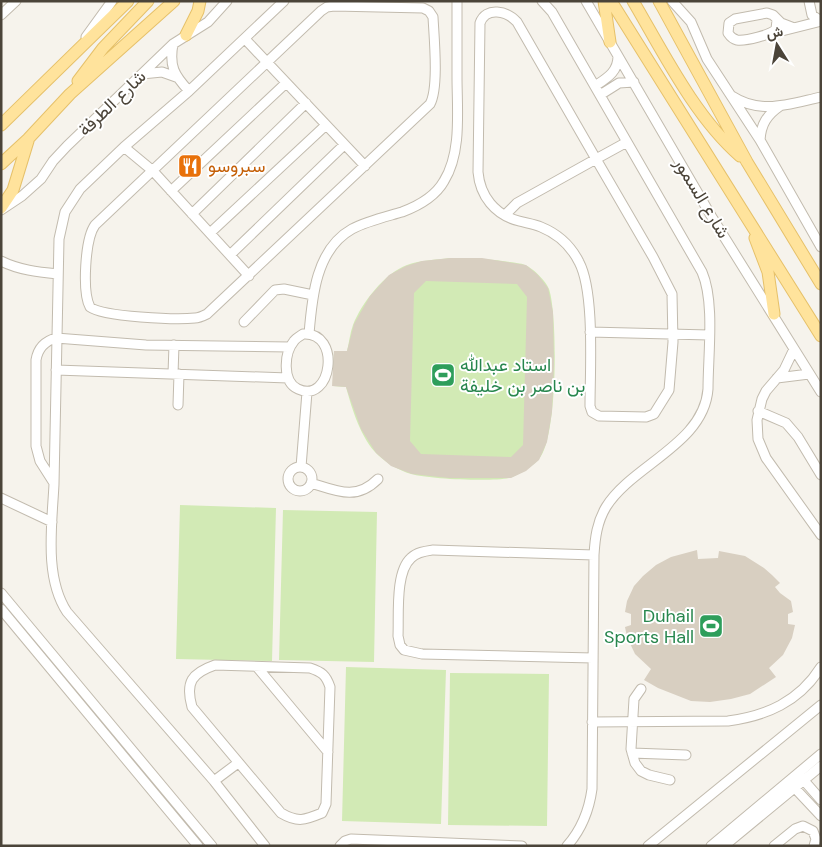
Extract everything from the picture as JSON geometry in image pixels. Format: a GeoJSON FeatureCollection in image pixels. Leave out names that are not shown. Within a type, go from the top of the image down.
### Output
{"type":"FeatureCollection","features":[{"type":"Feature","properties":{"kind":"main road"},"geometry":{"type":"LineString","coordinates":[[1,126],[76,50],[128,1]]}},
{"type":"Feature","properties":{"kind":"main road"},"geometry":{"type":"LineString","coordinates":[[70,94],[91,62],[148,1]]}},
{"type":"Feature","properties":{"kind":"main road","name":"شارع الطرفة"},"geometry":{"type":"LineString","coordinates":[[1,164],[28,139],[70,94],[174,1]]}},
{"type":"Feature","properties":{"kind":"main road"},"geometry":{"type":"LineString","coordinates":[[186,35],[198,11],[200,1]]}},
{"type":"Feature","properties":{"kind":"main road"},"geometry":{"type":"LineString","coordinates":[[604,1],[610,42]]}},
{"type":"Feature","properties":{"kind":"main road","name":"شارع السمور"},"geometry":{"type":"LineString","coordinates":[[611,1],[821,336]]}},
{"type":"Feature","properties":{"kind":"main road"},"geometry":{"type":"LineString","coordinates":[[633,1],[697,107],[721,137],[747,162]]}},
{"type":"Feature","properties":{"kind":"main road"},"geometry":{"type":"LineString","coordinates":[[659,1],[747,162],[821,284]]}},
{"type":"Feature","properties":{"kind":"main road"},"geometry":{"type":"LineString","coordinates":[[1,209],[13,190],[28,139]]}},
{"type":"Feature","properties":{"kind":"main road"},"geometry":{"type":"LineString","coordinates":[[752,227],[756,245],[768,272],[774,314]]}},
{"type":"Feature","properties":{"kind":"street"},"geometry":{"type":"LineString","coordinates":[[1,15],[16,1]]}},
{"type":"Feature","properties":{"kind":"street"},"geometry":{"type":"LineString","coordinates":[[76,50],[112,1]]}},
{"type":"Feature","properties":{"kind":"street","name":"شارع الطرفة"},"geometry":{"type":"LineString","coordinates":[[1,209],[22,196],[32,187],[67,146],[172,44],[208,22],[227,1]]}},
{"type":"Feature","properties":{"kind":"street"},"geometry":{"type":"LineString","coordinates":[[265,846],[214,781],[67,612],[58,596],[53,578],[52,522],[56,338],[60,230],[69,204],[80,189],[124,147],[189,91],[284,1]]}},
{"type":"Feature","properties":{"kind":"street"},"geometry":{"type":"LineString","coordinates":[[310,334],[313,295],[323,263],[338,239],[365,223],[415,207],[437,191],[449,171],[455,148],[457,113],[457,1]]}},
{"type":"Feature","properties":{"kind":"street"},"geometry":{"type":"LineString","coordinates":[[542,1],[552,12],[706,281],[709,300],[707,396],[699,417],[683,437],[616,494],[610,501],[598,524],[594,555],[590,799],[580,829],[567,846]]}},
{"type":"Feature","properties":{"kind":"street","name":"شارع السمور"},"geometry":{"type":"LineString","coordinates":[[586,1],[713,219],[821,392]]}},
{"type":"Feature","properties":{"kind":"street"},"geometry":{"type":"LineString","coordinates":[[672,1],[691,22],[708,59],[760,140],[821,248]]}},
{"type":"Feature","properties":{"kind":"street"},"geometry":{"type":"LineString","coordinates":[[809,1],[812,15],[821,21]]}},
{"type":"Feature","properties":{"kind":"street"},"geometry":{"type":"LineString","coordinates":[[327,7],[423,8],[429,11],[433,17],[434,90],[432,100],[427,108],[212,310],[200,317],[194,318],[123,316],[98,312],[90,307],[85,293],[88,240],[92,230],[267,63],[327,7]]}},
{"type":"Feature","properties":{"kind":"street"},"geometry":{"type":"LineString","coordinates":[[502,12],[510,15],[517,22],[596,159],[670,289],[673,335],[669,390],[654,414],[646,417],[599,416],[592,412],[590,406],[590,332],[586,285],[581,264],[557,236],[541,227],[518,221],[505,215],[485,198],[479,179],[480,24],[488,14],[502,12]]}},
{"type":"Feature","properties":{"kind":"street"},"geometry":{"type":"LineString","coordinates":[[794,28],[767,13],[735,19],[728,26],[728,32],[735,40],[770,34],[794,28],[821,21]]}},
{"type":"Feature","properties":{"kind":"street"},"geometry":{"type":"LineString","coordinates":[[770,34],[776,29],[777,20]]}},
{"type":"Feature","properties":{"kind":"street"},"geometry":{"type":"LineString","coordinates":[[245,39],[365,166]]}},
{"type":"Feature","properties":{"kind":"street"},"geometry":{"type":"LineString","coordinates":[[172,44],[172,61],[176,77]]}},
{"type":"Feature","properties":{"kind":"street"},"geometry":{"type":"LineString","coordinates":[[594,86],[613,72],[617,64],[618,55]]}},
{"type":"Feature","properties":{"kind":"street"},"geometry":{"type":"LineString","coordinates":[[142,74],[162,72],[176,77],[189,91]]}},
{"type":"Feature","properties":{"kind":"street"},"geometry":{"type":"LineString","coordinates":[[600,95],[619,83],[634,82]]}},
{"type":"Feature","properties":{"kind":"street"},"geometry":{"type":"LineString","coordinates":[[171,191],[286,83]]}},
{"type":"Feature","properties":{"kind":"street"},"geometry":{"type":"LineString","coordinates":[[729,94],[751,106],[769,107],[821,97]]}},
{"type":"Feature","properties":{"kind":"street"},"geometry":{"type":"LineString","coordinates":[[192,214],[306,103]]}},
{"type":"Feature","properties":{"kind":"street"},"geometry":{"type":"LineString","coordinates":[[760,140],[764,121],[782,105]]}},
{"type":"Feature","properties":{"kind":"street"},"geometry":{"type":"LineString","coordinates":[[210,233],[326,125]]}},
{"type":"Feature","properties":{"kind":"street"},"geometry":{"type":"LineString","coordinates":[[505,215],[514,206],[627,142]]}},
{"type":"Feature","properties":{"kind":"street"},"geometry":{"type":"LineString","coordinates":[[230,255],[344,144]]}},
{"type":"Feature","properties":{"kind":"street"},"geometry":{"type":"LineString","coordinates":[[124,147],[153,171],[249,276]]}},
{"type":"Feature","properties":{"kind":"street"},"geometry":{"type":"LineString","coordinates":[[1,261],[20,268],[58,274]]}},
{"type":"Feature","properties":{"kind":"street"},"geometry":{"type":"LineString","coordinates":[[244,322],[275,290],[284,289],[313,295]]}},
{"type":"Feature","properties":{"kind":"street"},"geometry":{"type":"LineString","coordinates":[[590,332],[709,335]]}},
{"type":"Feature","properties":{"kind":"street"},"geometry":{"type":"LineString","coordinates":[[310,334],[316,335],[325,344],[328,362],[322,385],[307,392],[295,388],[288,378],[287,362],[290,347],[298,337],[310,334]]}},
{"type":"Feature","properties":{"kind":"street"},"geometry":{"type":"LineString","coordinates":[[54,484],[40,461],[36,446],[36,360],[42,345],[51,339],[174,346],[290,347]]}},
{"type":"Feature","properties":{"kind":"street"},"geometry":{"type":"LineString","coordinates":[[174,346],[178,405]]}},
{"type":"Feature","properties":{"kind":"street"},"geometry":{"type":"LineString","coordinates":[[794,350],[787,365],[766,390],[758,411],[757,429],[761,449],[821,535]]}},
{"type":"Feature","properties":{"kind":"street"},"geometry":{"type":"LineString","coordinates":[[56,370],[288,378]]}},
{"type":"Feature","properties":{"kind":"street"},"geometry":{"type":"LineString","coordinates":[[776,378],[809,374]]}},
{"type":"Feature","properties":{"kind":"street"},"geometry":{"type":"LineString","coordinates":[[300,467],[307,392]]}},
{"type":"Feature","properties":{"kind":"street"},"geometry":{"type":"LineString","coordinates":[[758,411],[786,422],[798,437],[821,475]]}},
{"type":"Feature","properties":{"kind":"street"},"geometry":{"type":"LineString","coordinates":[[300,467],[311,474],[311,483],[304,490],[294,489],[290,485],[289,476],[291,471],[300,467]]}},
{"type":"Feature","properties":{"kind":"street"},"geometry":{"type":"LineString","coordinates":[[311,483],[340,492],[352,493],[367,488],[378,479]]}},
{"type":"Feature","properties":{"kind":"street"},"geometry":{"type":"LineString","coordinates":[[1,498],[52,522]]}},
{"type":"Feature","properties":{"kind":"street"},"geometry":{"type":"LineString","coordinates":[[593,658],[422,654],[404,650],[400,645],[398,636],[403,570],[412,558],[418,554],[433,550],[594,555]]}},
{"type":"Feature","properties":{"kind":"street"},"geometry":{"type":"LineString","coordinates":[[1,593],[212,846]]}},
{"type":"Feature","properties":{"kind":"street"},"geometry":{"type":"LineString","coordinates":[[1,609],[198,846]]}},
{"type":"Feature","properties":{"kind":"street"},"geometry":{"type":"LineString","coordinates":[[215,665],[257,667],[310,668],[321,672],[327,677],[330,687],[326,804],[322,812],[304,820],[291,819],[281,814],[192,707],[189,696],[192,678],[201,670],[215,665]]}},
{"type":"Feature","properties":{"kind":"street"},"geometry":{"type":"LineString","coordinates":[[257,667],[328,752]]}},
{"type":"Feature","properties":{"kind":"street"},"geometry":{"type":"LineString","coordinates":[[592,722],[728,721],[750,718],[774,710],[792,698],[808,684],[821,667]]}},
{"type":"Feature","properties":{"kind":"street"},"geometry":{"type":"LineString","coordinates":[[641,689],[634,699],[632,754],[635,763],[641,771],[670,780]]}},
{"type":"Feature","properties":{"kind":"street"},"geometry":{"type":"LineString","coordinates":[[648,846],[821,705]]}},
{"type":"Feature","properties":{"kind":"street"},"geometry":{"type":"LineString","coordinates":[[632,754],[686,754]]}},
{"type":"Feature","properties":{"kind":"street"},"geometry":{"type":"LineString","coordinates":[[711,846],[801,776],[821,754]]}},
{"type":"Feature","properties":{"kind":"street"},"geometry":{"type":"LineString","coordinates":[[214,781],[238,763]]}},
{"type":"Feature","properties":{"kind":"street"},"geometry":{"type":"LineString","coordinates":[[801,776],[821,766]]}},
{"type":"Feature","properties":{"kind":"street"},"geometry":{"type":"LineString","coordinates":[[801,776],[821,800]]}},
{"type":"Feature","properties":{"kind":"street"},"geometry":{"type":"LineString","coordinates":[[791,784],[821,816]]}},
{"type":"Feature","properties":{"kind":"street"},"geometry":{"type":"LineString","coordinates":[[724,846],[791,784]]}},
{"type":"Feature","properties":{"kind":"street"},"geometry":{"type":"LineString","coordinates":[[774,846],[795,829],[802,826],[813,831],[816,839],[814,846]]}},
{"type":"Feature","properties":{"kind":"street"},"geometry":{"type":"LineString","coordinates":[[340,846],[345,841],[351,839],[522,846]]}},
{"type":"Feature","properties":{"kind":"green space","name":"استاد عبدالله بن ناصر بن خليفة"},"geometry":{"type":"Polygon","coordinates":[[[450,258],[488,259],[523,264],[539,275],[549,289],[552,303],[555,350],[553,405],[545,449],[533,465],[509,478],[488,480],[445,479],[419,476],[397,469],[378,455],[367,441],[354,414],[346,387],[333,386],[334,351],[347,351],[352,328],[357,316],[375,289],[399,269],[407,265],[450,258]]]}},
{"type":"Feature","properties":{"kind":"green space"},"geometry":{"type":"Polygon","coordinates":[[[180,505],[276,508],[272,661],[176,659],[180,505]]]}},
{"type":"Feature","properties":{"kind":"green space"},"geometry":{"type":"Polygon","coordinates":[[[283,510],[377,512],[374,662],[279,660],[283,510]]]}},
{"type":"Feature","properties":{"kind":"green space"},"geometry":{"type":"Polygon","coordinates":[[[346,667],[446,670],[441,824],[342,821],[346,667]]]}},
{"type":"Feature","properties":{"kind":"green space"},"geometry":{"type":"Polygon","coordinates":[[[450,673],[549,674],[547,826],[448,825],[450,673]]]}},
{"type":"Feature","properties":{"kind":"building"},"geometry":{"type":"Polygon","coordinates":[[[450,258],[482,258],[526,265],[538,275],[548,288],[553,312],[554,363],[552,412],[547,442],[539,460],[526,471],[511,478],[449,478],[412,474],[391,466],[376,453],[361,429],[346,387],[332,386],[334,351],[347,351],[354,324],[370,296],[389,275],[406,266],[422,261],[450,258]],[[426,281],[414,293],[410,441],[421,454],[511,457],[523,445],[527,297],[517,284],[426,281]]]}},
{"type":"Feature","properties":{"kind":"building","name":"Duhail Sports Hall"},"geometry":{"type":"Polygon","coordinates":[[[697,550],[698,559],[718,558],[719,551],[745,556],[772,575],[780,583],[775,587],[791,601],[793,612],[788,614],[788,624],[795,625],[792,638],[783,655],[769,668],[776,677],[750,694],[710,702],[691,701],[658,688],[644,680],[651,669],[635,654],[627,637],[625,627],[631,625],[631,614],[625,612],[627,601],[634,586],[656,565],[671,557],[697,550]]]}},
{"type":"Feature","properties":{"kind":"place","name":"سبروسو"},"geometry":{"type":"Point","coordinates":[190,166]}},
{"type":"Feature","properties":{"kind":"place","name":"استاد عبدالله بن ناصر بن خليفة"},"geometry":{"type":"Point","coordinates":[443,375]}},
{"type":"Feature","properties":{"kind":"place","name":"Duhail Sports Hall"},"geometry":{"type":"Point","coordinates":[711,626]}}]}
